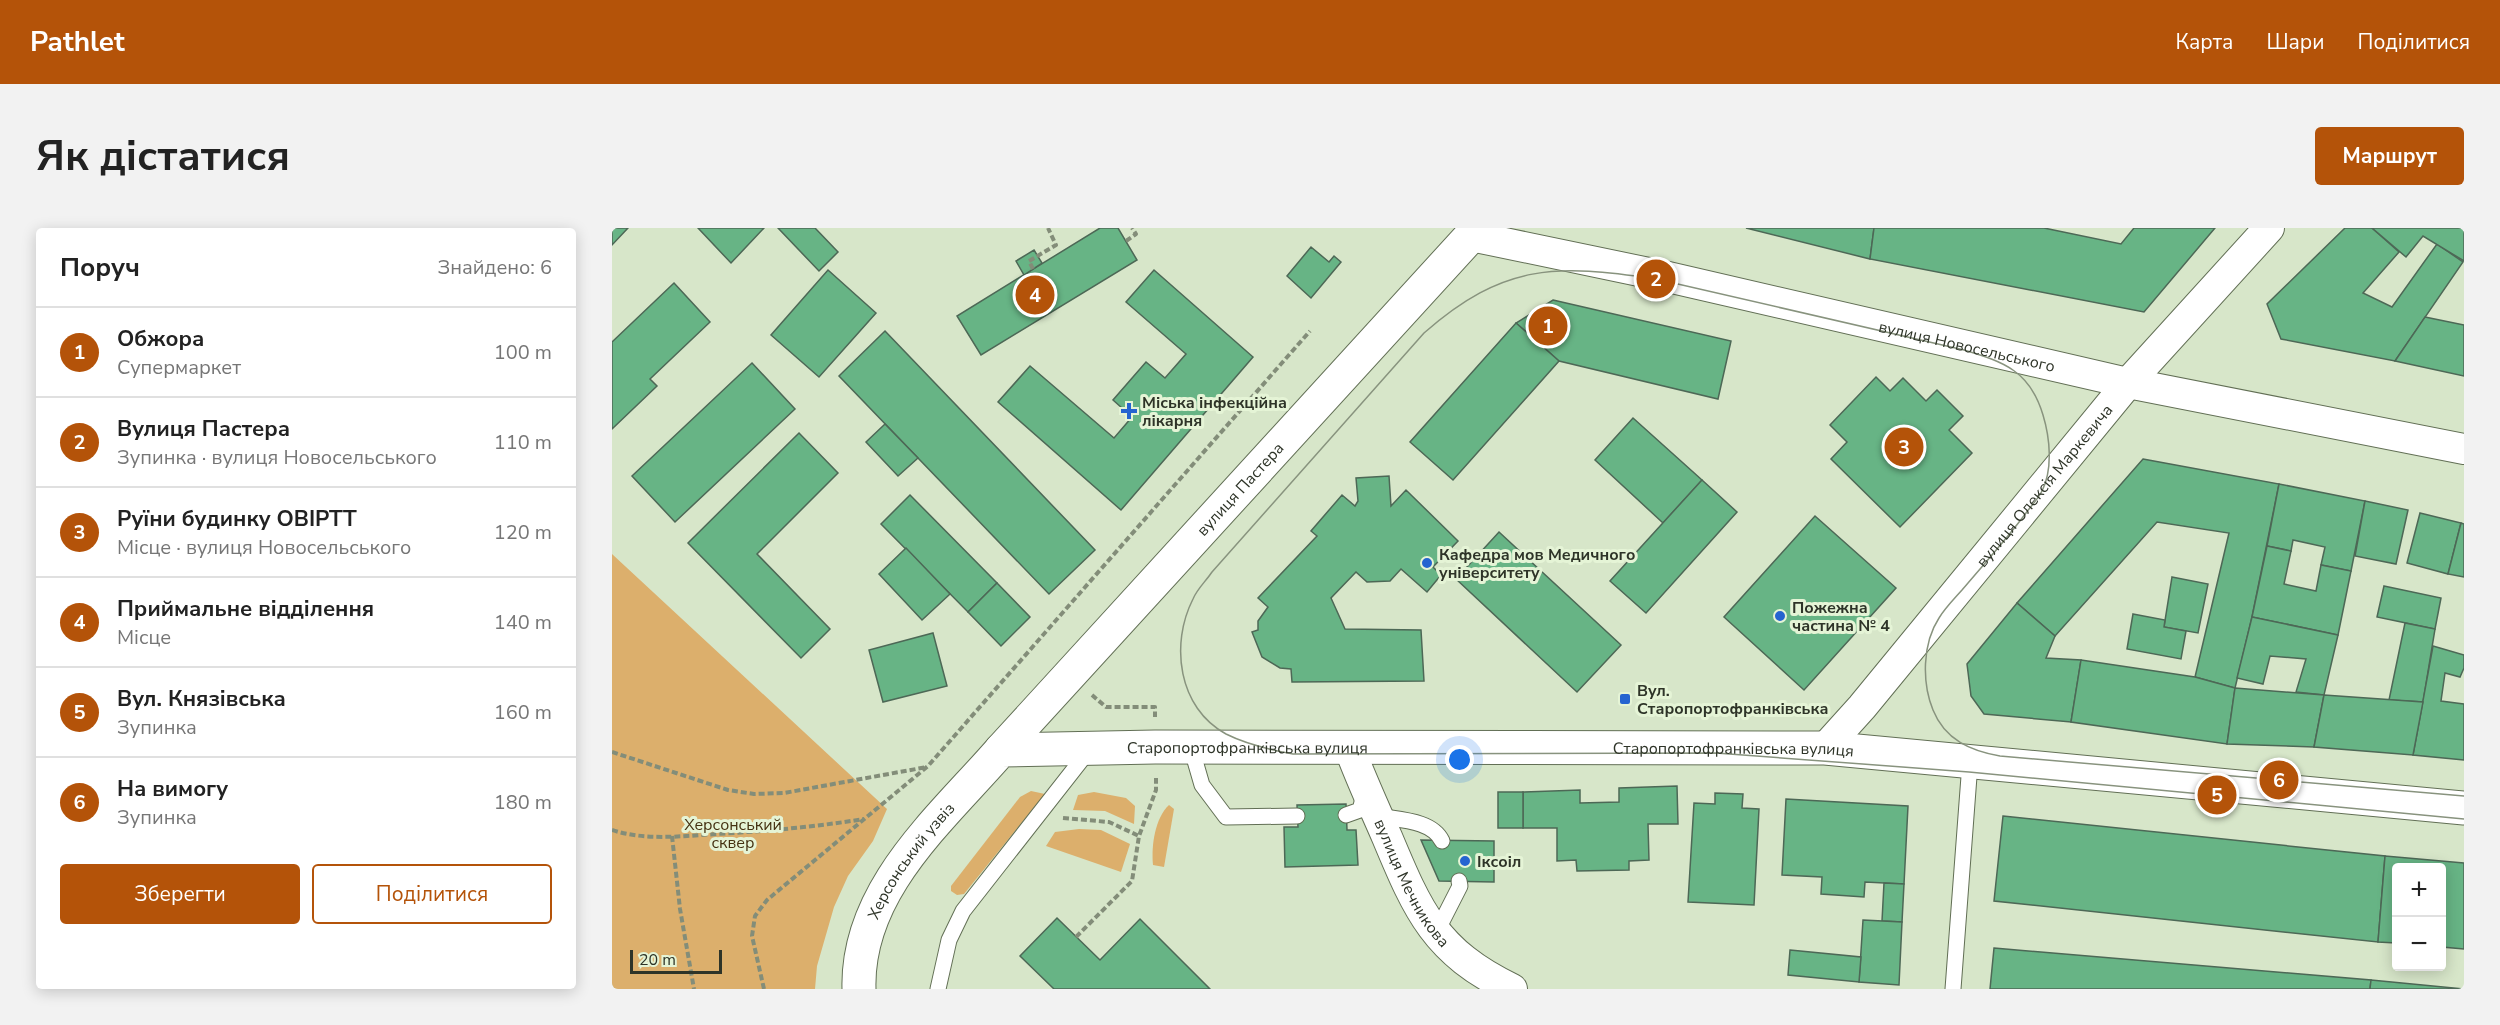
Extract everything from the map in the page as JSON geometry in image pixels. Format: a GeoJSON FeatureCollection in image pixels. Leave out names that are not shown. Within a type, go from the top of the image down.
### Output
{"type":"FeatureCollection","features":[{"type":"Feature","properties":{"kind":"main road","name":"вулиця Пастера"},"geometry":{"type":"LineString","coordinates":[[1001,750],[1475,232]]}},
{"type":"Feature","properties":{"kind":"main road","name":"Старопортофранківська вулиця"},"geometry":{"type":"LineString","coordinates":[[1001,750],[1092,747],[1825,748],[2464,808]]}},
{"type":"Feature","properties":{"kind":"main road","name":"Херсонський узвіз"},"geometry":{"type":"LineString","coordinates":[[859,989],[859,972],[865,934],[880,898],[903,862],[1001,750]]}},
{"type":"Feature","properties":{"kind":"street","name":"вулиця Олексія Маркевича"},"geometry":{"type":"LineString","coordinates":[[1825,748],[1862,707],[2128,383],[2269,228]]}},
{"type":"Feature","properties":{"kind":"street","name":"вулиця Новосельського"},"geometry":{"type":"LineString","coordinates":[[1475,232],[2128,383],[2464,450]]}},
{"type":"Feature","properties":{"kind":"street","name":"вулиця Мечникова"},"geometry":{"type":"LineString","coordinates":[[1349,747],[1414,901],[1436,933],[1480,974],[1512,989]]}},
{"type":"Feature","properties":{"kind":"lane"},"geometry":{"type":"LineString","coordinates":[[938,989],[949,940],[963,910],[1092,747]]}},
{"type":"Feature","properties":{"kind":"lane"},"geometry":{"type":"LineString","coordinates":[[1191,747],[1202,785],[1226,817],[1297,816]]}},
{"type":"Feature","properties":{"kind":"lane"},"geometry":{"type":"LineString","coordinates":[[1953,989],[1970,763]]}},
{"type":"Feature","properties":{"kind":"lane"},"geometry":{"type":"LineString","coordinates":[[1346,815],[1360,810],[1366,789]]}},
{"type":"Feature","properties":{"kind":"lane"},"geometry":{"type":"LineString","coordinates":[[1378,816],[1424,825],[1438,832],[1442,841]]}},
{"type":"Feature","properties":{"kind":"lane"},"geometry":{"type":"LineString","coordinates":[[1436,933],[1460,886],[1459,881]]}},
{"type":"Feature","properties":{"kind":"path"},"geometry":{"type":"LineString","coordinates":[[1033,269],[1029,261],[1056,245],[1047,228]]}},
{"type":"Feature","properties":{"kind":"path"},"geometry":{"type":"LineString","coordinates":[[1126,241],[1136,234],[1132,228]]}},
{"type":"Feature","properties":{"kind":"path"},"geometry":{"type":"LineString","coordinates":[[764,989],[752,936],[755,916],[767,900],[928,766],[1310,331]]}},
{"type":"Feature","properties":{"kind":"path"},"geometry":{"type":"LineString","coordinates":[[1070,677],[1106,706],[1155,707],[1156,790],[1139,836],[1132,881],[1076,937]]}},
{"type":"Feature","properties":{"kind":"path"},"geometry":{"type":"LineString","coordinates":[[612,752],[728,790],[754,794],[784,793],[928,766]]}},
{"type":"Feature","properties":{"kind":"path"},"geometry":{"type":"LineString","coordinates":[[1038,817],[1109,822],[1139,836]]}},
{"type":"Feature","properties":{"kind":"path"},"geometry":{"type":"LineString","coordinates":[[612,830],[631,836],[672,836],[811,828],[867,818]]}},
{"type":"Feature","properties":{"kind":"path"},"geometry":{"type":"LineString","coordinates":[[672,836],[693,989]]}},
{"type":"Feature","properties":{"kind":"green space","name":"Херсонський сквер"},"geometry":{"type":"Polygon","coordinates":[[[612,554],[887,809],[873,841],[848,876],[834,907],[817,966],[815,989],[612,989],[612,554]]]}},
{"type":"Feature","properties":{"kind":"green space"},"geometry":{"type":"Polygon","coordinates":[[[1031,791],[1045,794],[964,894],[957,895],[951,891],[951,886],[1020,797],[1031,791]]]}},
{"type":"Feature","properties":{"kind":"green space"},"geometry":{"type":"Polygon","coordinates":[[[1094,792],[1126,798],[1135,806],[1134,824],[1105,811],[1073,810],[1078,795],[1094,792]]]}},
{"type":"Feature","properties":{"kind":"green space"},"geometry":{"type":"Polygon","coordinates":[[[1169,805],[1174,809],[1164,867],[1153,865],[1153,849],[1157,825],[1169,805]]]}},
{"type":"Feature","properties":{"kind":"green space"},"geometry":{"type":"Polygon","coordinates":[[[1079,829],[1101,830],[1130,844],[1121,872],[1046,846],[1055,832],[1079,829]]]}},
{"type":"Feature","properties":{"kind":"building"},"geometry":{"type":"Polygon","coordinates":[[[612,228],[628,228],[612,245],[612,228]]]}},
{"type":"Feature","properties":{"kind":"building"},"geometry":{"type":"Polygon","coordinates":[[[698,228],[764,228],[731,263],[698,228]]]}},
{"type":"Feature","properties":{"kind":"building"},"geometry":{"type":"Polygon","coordinates":[[[778,228],[815,228],[838,252],[819,271],[778,228]]]}},
{"type":"Feature","properties":{"kind":"building"},"geometry":{"type":"Polygon","coordinates":[[[1100,228],[1118,228],[1137,260],[981,355],[957,316],[1100,228]]]}},
{"type":"Feature","properties":{"kind":"building"},"geometry":{"type":"Polygon","coordinates":[[[1746,228],[1874,228],[1870,259],[1746,228]]]}},
{"type":"Feature","properties":{"kind":"building"},"geometry":{"type":"Polygon","coordinates":[[[1874,228],[2044,228],[2121,244],[2134,228],[2215,228],[2144,312],[1870,259],[1874,228]]]}},
{"type":"Feature","properties":{"kind":"building"},"geometry":{"type":"Polygon","coordinates":[[[2345,228],[2372,228],[2399,252],[2363,293],[2392,307],[2437,244],[2463,262],[2395,361],[2281,339],[2267,304],[2345,228]]]}},
{"type":"Feature","properties":{"kind":"building"},"geometry":{"type":"Polygon","coordinates":[[[2372,228],[2464,228],[2464,261],[2423,236],[2406,257],[2372,228]]]}},
{"type":"Feature","properties":{"kind":"building"},"geometry":{"type":"Polygon","coordinates":[[[1311,247],[1329,262],[1334,256],[1341,262],[1311,298],[1287,276],[1311,247]]]}},
{"type":"Feature","properties":{"kind":"building"},"geometry":{"type":"Polygon","coordinates":[[[1034,250],[1042,263],[1024,275],[1016,261],[1034,250]]]}},
{"type":"Feature","properties":{"kind":"building"},"geometry":{"type":"Polygon","coordinates":[[[828,270],[876,313],[819,377],[771,335],[828,270]]]}},
{"type":"Feature","properties":{"kind":"building"},"geometry":{"type":"Polygon","coordinates":[[[1154,270],[1253,357],[1121,510],[998,402],[1030,366],[1114,438],[1132,417],[1113,400],[1146,362],[1165,378],[1186,354],[1126,302],[1154,270]]]}},
{"type":"Feature","properties":{"kind":"building"},"geometry":{"type":"Polygon","coordinates":[[[674,283],[710,322],[650,379],[657,386],[612,429],[612,342],[674,283]]]}},
{"type":"Feature","properties":{"kind":"building"},"geometry":{"type":"Polygon","coordinates":[[[1553,300],[1731,341],[1718,399],[1559,361],[1516,323],[1553,300]]]}},
{"type":"Feature","properties":{"kind":"building"},"geometry":{"type":"Polygon","coordinates":[[[2425,317],[2464,325],[2464,376],[2395,361],[2425,317]]]}},
{"type":"Feature","properties":{"kind":"building"},"geometry":{"type":"Polygon","coordinates":[[[1516,323],[1559,361],[1453,480],[1410,442],[1516,323]]]}},
{"type":"Feature","properties":{"kind":"building"},"geometry":{"type":"Polygon","coordinates":[[[885,331],[1095,550],[1049,594],[839,376],[885,331]]]}},
{"type":"Feature","properties":{"kind":"building"},"geometry":{"type":"Polygon","coordinates":[[[752,363],[795,409],[675,522],[632,476],[752,363]]]}},
{"type":"Feature","properties":{"kind":"building"},"geometry":{"type":"Polygon","coordinates":[[[1876,377],[1890,391],[1903,378],[1926,401],[1937,390],[1963,416],[1949,430],[1972,453],[1900,527],[1831,459],[1847,442],[1830,425],[1876,377]]]}},
{"type":"Feature","properties":{"kind":"building"},"geometry":{"type":"Polygon","coordinates":[[[1633,418],[1702,480],[1663,523],[1595,460],[1633,418]]]}},
{"type":"Feature","properties":{"kind":"building"},"geometry":{"type":"Polygon","coordinates":[[[885,424],[918,458],[898,476],[866,442],[885,424]]]}},
{"type":"Feature","properties":{"kind":"building"},"geometry":{"type":"Polygon","coordinates":[[[799,433],[838,473],[757,554],[830,629],[801,658],[688,543],[799,433]]]}},
{"type":"Feature","properties":{"kind":"building"},"geometry":{"type":"Polygon","coordinates":[[[2143,459],[2279,484],[2235,688],[2195,677],[2229,533],[2157,522],[2055,636],[2017,603],[2143,459]]]}},
{"type":"Feature","properties":{"kind":"building"},"geometry":{"type":"Polygon","coordinates":[[[1389,476],[1391,506],[1406,490],[1458,541],[1433,567],[1441,575],[1427,592],[1401,569],[1390,581],[1367,582],[1356,572],[1331,598],[1345,629],[1421,630],[1424,681],[1292,682],[1291,669],[1280,668],[1262,657],[1252,632],[1258,630],[1258,621],[1268,607],[1258,598],[1317,536],[1311,531],[1342,495],[1355,506],[1358,501],[1356,478],[1389,476]]]}},
{"type":"Feature","properties":{"kind":"building"},"geometry":{"type":"Polygon","coordinates":[[[1702,480],[1737,512],[1646,613],[1610,581],[1702,480]]]}},
{"type":"Feature","properties":{"kind":"building"},"geometry":{"type":"Polygon","coordinates":[[[2279,484],[2365,501],[2351,571],[2321,565],[2325,547],[2293,540],[2291,551],[2267,546],[2279,484]]]}},
{"type":"Feature","properties":{"kind":"building"},"geometry":{"type":"Polygon","coordinates":[[[910,495],[997,583],[968,612],[881,524],[910,495]]]}},
{"type":"Feature","properties":{"kind":"building"},"geometry":{"type":"Polygon","coordinates":[[[2365,501],[2408,510],[2396,564],[2355,556],[2365,501]]]}},
{"type":"Feature","properties":{"kind":"building"},"geometry":{"type":"Polygon","coordinates":[[[2420,513],[2461,523],[2448,574],[2407,563],[2420,513]]]}},
{"type":"Feature","properties":{"kind":"building"},"geometry":{"type":"Polygon","coordinates":[[[1815,516],[1896,588],[1804,690],[1724,617],[1815,516]]]}},
{"type":"Feature","properties":{"kind":"building"},"geometry":{"type":"Polygon","coordinates":[[[2461,523],[2464,524],[2464,577],[2448,574],[2461,523]]]}},
{"type":"Feature","properties":{"kind":"building"},"geometry":{"type":"Polygon","coordinates":[[[1499,532],[1621,645],[1577,692],[1456,579],[1499,532]]]}},
{"type":"Feature","properties":{"kind":"building"},"geometry":{"type":"Polygon","coordinates":[[[2267,546],[2291,551],[2284,584],[2316,591],[2321,565],[2351,571],[2338,635],[2252,617],[2267,546]]]}},
{"type":"Feature","properties":{"kind":"building"},"geometry":{"type":"Polygon","coordinates":[[[906,548],[950,594],[922,620],[879,574],[906,548]]]}},
{"type":"Feature","properties":{"kind":"building"},"geometry":{"type":"Polygon","coordinates":[[[2172,577],[2208,584],[2198,633],[2164,627],[2172,577]]]}},
{"type":"Feature","properties":{"kind":"building"},"geometry":{"type":"Polygon","coordinates":[[[997,583],[1030,617],[1001,646],[968,612],[997,583]]]}},
{"type":"Feature","properties":{"kind":"building"},"geometry":{"type":"Polygon","coordinates":[[[2384,586],[2441,598],[2435,629],[2377,617],[2384,586]]]}},
{"type":"Feature","properties":{"kind":"building"},"geometry":{"type":"Polygon","coordinates":[[[2017,603],[2055,636],[2046,658],[2081,660],[2071,722],[1984,714],[1971,696],[1967,664],[2017,603]]]}},
{"type":"Feature","properties":{"kind":"building"},"geometry":{"type":"Polygon","coordinates":[[[2133,614],[2165,620],[2164,627],[2186,631],[2181,659],[2127,649],[2133,614]]]}},
{"type":"Feature","properties":{"kind":"building"},"geometry":{"type":"Polygon","coordinates":[[[2252,617],[2338,635],[2324,695],[2296,692],[2306,659],[2270,656],[2263,684],[2237,678],[2252,617]]]}},
{"type":"Feature","properties":{"kind":"building"},"geometry":{"type":"Polygon","coordinates":[[[2405,623],[2435,629],[2423,702],[2389,700],[2405,623]]]}},
{"type":"Feature","properties":{"kind":"building"},"geometry":{"type":"Polygon","coordinates":[[[933,633],[947,686],[883,702],[869,650],[933,633]]]}},
{"type":"Feature","properties":{"kind":"building"},"geometry":{"type":"Polygon","coordinates":[[[2433,646],[2464,655],[2464,668],[2460,677],[2445,673],[2441,701],[2464,704],[2464,760],[2413,755],[2433,646]]]}},
{"type":"Feature","properties":{"kind":"building"},"geometry":{"type":"Polygon","coordinates":[[[2081,660],[2195,677],[2235,688],[2227,744],[2071,722],[2081,660]]]}},
{"type":"Feature","properties":{"kind":"building"},"geometry":{"type":"Polygon","coordinates":[[[2235,688],[2324,695],[2314,747],[2227,744],[2235,688]]]}},
{"type":"Feature","properties":{"kind":"building"},"geometry":{"type":"Polygon","coordinates":[[[2324,695],[2423,702],[2413,755],[2314,747],[2324,695]]]}},
{"type":"Feature","properties":{"kind":"building"},"geometry":{"type":"Polygon","coordinates":[[[1677,786],[1678,824],[1648,824],[1649,860],[1629,861],[1629,870],[1577,871],[1576,860],[1557,861],[1557,828],[1523,828],[1523,792],[1580,790],[1580,803],[1619,802],[1619,788],[1677,786]]]}},
{"type":"Feature","properties":{"kind":"building"},"geometry":{"type":"Polygon","coordinates":[[[1498,792],[1523,792],[1523,828],[1498,828],[1498,792]]]}},
{"type":"Feature","properties":{"kind":"building"},"geometry":{"type":"Polygon","coordinates":[[[1715,793],[1743,794],[1742,808],[1759,809],[1754,905],[1688,902],[1694,803],[1715,804],[1715,793]]]}},
{"type":"Feature","properties":{"kind":"building"},"geometry":{"type":"Polygon","coordinates":[[[1786,799],[1908,806],[1904,884],[1865,882],[1864,897],[1821,894],[1822,877],[1782,875],[1786,799]]]}},
{"type":"Feature","properties":{"kind":"building"},"geometry":{"type":"Polygon","coordinates":[[[1346,804],[1347,830],[1356,830],[1358,865],[1285,867],[1284,827],[1298,827],[1297,805],[1346,804]]]}},
{"type":"Feature","properties":{"kind":"building"},"geometry":{"type":"Polygon","coordinates":[[[2003,816],[2385,856],[2378,942],[1994,901],[2003,816]]]}},
{"type":"Feature","properties":{"kind":"building"},"geometry":{"type":"Polygon","coordinates":[[[1421,840],[1494,841],[1494,882],[1439,881],[1421,840]]]}},
{"type":"Feature","properties":{"kind":"building"},"geometry":{"type":"Polygon","coordinates":[[[2385,856],[2464,863],[2464,949],[2446,947],[2446,863],[2392,863],[2392,943],[2378,942],[2385,856]]]}},
{"type":"Feature","properties":{"kind":"building"},"geometry":{"type":"Polygon","coordinates":[[[1884,883],[1904,884],[1902,922],[1882,921],[1884,883]]]}},
{"type":"Feature","properties":{"kind":"building"},"geometry":{"type":"Polygon","coordinates":[[[1057,918],[1100,960],[1140,919],[1210,989],[1054,989],[1020,956],[1057,918]]]}},
{"type":"Feature","properties":{"kind":"building"},"geometry":{"type":"Polygon","coordinates":[[[1863,920],[1902,922],[1899,985],[1859,982],[1863,920]]]}},
{"type":"Feature","properties":{"kind":"building"},"geometry":{"type":"Polygon","coordinates":[[[1994,948],[2371,980],[2370,989],[1990,989],[1994,948]]]}},
{"type":"Feature","properties":{"kind":"building"},"geometry":{"type":"Polygon","coordinates":[[[1790,950],[1861,957],[1859,982],[1788,975],[1790,950]]]}},
{"type":"Feature","properties":{"kind":"building"},"geometry":{"type":"Polygon","coordinates":[[[2371,980],[2464,989],[2370,989],[2371,980]]]}},
{"type":"Feature","properties":{"kind":"tram line"},"geometry":{"type":"LineString","coordinates":[[2464,796],[2000,756],[1979,751],[1960,742],[1944,729],[1929,699],[1926,676],[1929,640],[1941,614],[2002,543],[2042,491],[2049,463],[2047,433],[2038,400],[2031,388],[2023,378],[2003,364],[1964,350],[1656,279],[1621,274],[1560,271],[1532,274],[1506,281],[1480,293],[1453,310],[1424,333],[1199,588],[1186,617],[1182,635],[1181,655],[1188,692],[1197,708],[1210,723],[1242,741],[1293,754],[1716,753],[1969,772],[2464,819]]}},
{"type":"Feature","properties":{"kind":"place","name":"Вулиця Пастера"},"geometry":{"type":"Point","coordinates":[1656,279]}},
{"type":"Feature","properties":{"kind":"place","name":"Приймальне відділення"},"geometry":{"type":"Point","coordinates":[1035,295]}},
{"type":"Feature","properties":{"kind":"place","name":"Обжора"},"geometry":{"type":"Point","coordinates":[1548,326]}},
{"type":"Feature","properties":{"kind":"place","name":"Міська інфекційна лікарня"},"geometry":{"type":"Point","coordinates":[1129,411]}},
{"type":"Feature","properties":{"kind":"place","name":"Руїни будинку ОВІРТТ"},"geometry":{"type":"Point","coordinates":[1904,447]}},
{"type":"Feature","properties":{"kind":"place","name":"Кафедра мов Медичного університету"},"geometry":{"type":"Point","coordinates":[1427,563]}},
{"type":"Feature","properties":{"kind":"place","name":"Пожежна частина № 4"},"geometry":{"type":"Point","coordinates":[1780,616]}},
{"type":"Feature","properties":{"kind":"place","name":"Вул. Старопортофранківська"},"geometry":{"type":"Point","coordinates":[1625,699]}},
{"type":"Feature","properties":{"kind":"place","name":"На вимогу"},"geometry":{"type":"Point","coordinates":[2279,780]}},
{"type":"Feature","properties":{"kind":"place","name":"Вул. Князівська"},"geometry":{"type":"Point","coordinates":[2217,795]}},
{"type":"Feature","properties":{"kind":"place","name":"Iксоiл"},"geometry":{"type":"Point","coordinates":[1465,861]}}]}
